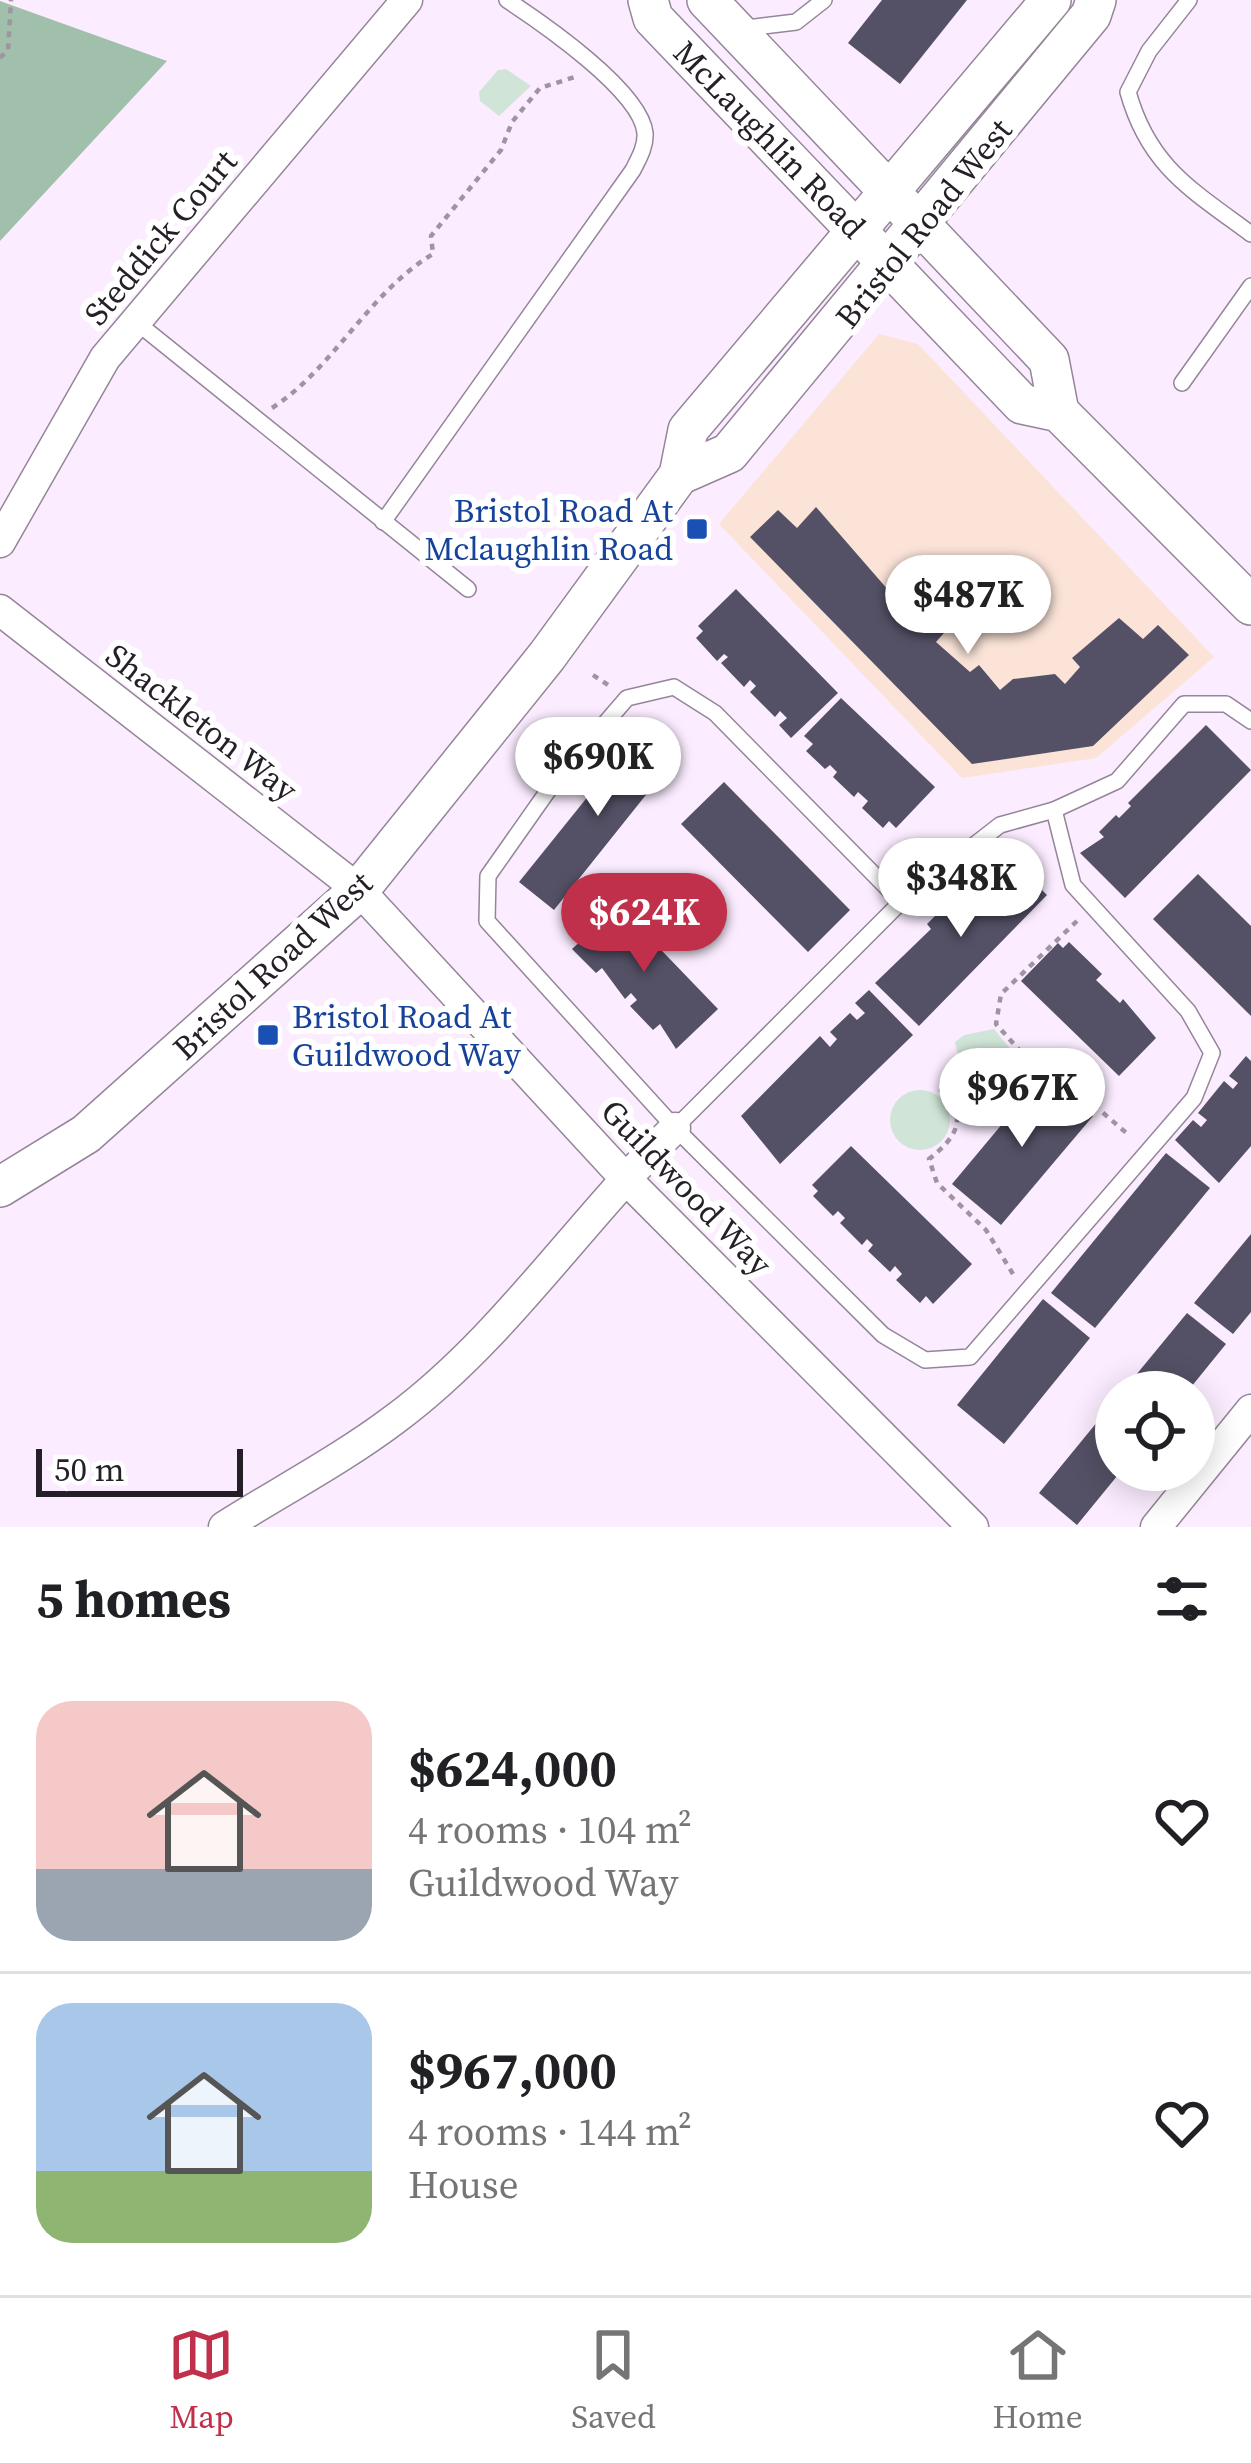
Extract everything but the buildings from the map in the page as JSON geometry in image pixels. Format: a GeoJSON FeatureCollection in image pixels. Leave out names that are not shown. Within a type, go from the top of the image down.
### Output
{"type":"FeatureCollection","features":[{"type":"Feature","properties":{"kind":"street","name":"Steddick Court"},"geometry":{"type":"LineString","coordinates":[[0,542],[105,358],[407,0]]}},
{"type":"Feature","properties":{"kind":"street","name":"McLaughlin Road"},"geometry":{"type":"LineString","coordinates":[[647,0],[653,18],[1022,404],[1059,412],[1251,605]]}},
{"type":"Feature","properties":{"kind":"street","name":"Bristol Road West"},"geometry":{"type":"LineString","coordinates":[[0,1186],[86,1134],[359,890],[547,656],[680,475],[688,430],[1051,0]]}},
{"type":"Feature","properties":{"kind":"street","name":"Bristol Road West"},"geometry":{"type":"LineString","coordinates":[[680,475],[729,453],[890,265],[1091,15],[1096,0]]}},
{"type":"Feature","properties":{"kind":"street","name":"McLaughlin Road"},"geometry":{"type":"LineString","coordinates":[[721,14],[1049,360],[1059,412]]}},
{"type":"Feature","properties":{"kind":"street","name":"Shackleton Way"},"geometry":{"type":"LineString","coordinates":[[0,610],[359,890]]}},
{"type":"Feature","properties":{"kind":"street","name":"Guildwood Way"},"geometry":{"type":"LineString","coordinates":[[359,890],[624,1177],[973,1527]]}},
{"type":"Feature","properties":{"kind":"street"},"geometry":{"type":"LineString","coordinates":[[224,1527],[396,1418],[493,1328],[624,1177],[675,1128]]}},
{"type":"Feature","properties":{"kind":"street"},"geometry":{"type":"LineString","coordinates":[[1156,1527],[1251,1409]]}},
{"type":"Feature","properties":{"kind":"lane"},"geometry":{"type":"LineString","coordinates":[[383,522],[640,155],[645,136],[640,117],[622,92],[507,0]]}},
{"type":"Feature","properties":{"kind":"lane"},"geometry":{"type":"LineString","coordinates":[[721,14],[796,22],[824,0]]}},
{"type":"Feature","properties":{"kind":"lane"},"geometry":{"type":"LineString","coordinates":[[1189,0],[1149,51],[1128,92],[1139,134],[1168,172],[1251,234]]}},
{"type":"Feature","properties":{"kind":"lane"},"geometry":{"type":"LineString","coordinates":[[1182,383],[1251,286]]}},
{"type":"Feature","properties":{"kind":"lane"},"geometry":{"type":"LineString","coordinates":[[135,321],[468,589]]}},
{"type":"Feature","properties":{"kind":"lane"},"geometry":{"type":"LineString","coordinates":[[901,902],[715,713],[674,687],[627,698],[552,785],[488,876],[487,921],[675,1128],[883,1335],[925,1360],[970,1357],[1195,1099],[1212,1053],[1188,1011],[1073,885],[1054,810]]}},
{"type":"Feature","properties":{"kind":"lane"},"geometry":{"type":"LineString","coordinates":[[675,1128],[901,902],[1000,825],[1054,810],[1117,782],[1184,704],[1226,704],[1251,721]]}},
{"type":"Feature","properties":{"kind":"path"},"geometry":{"type":"LineString","coordinates":[[0,58],[8,50],[11,0]]}},
{"type":"Feature","properties":{"kind":"path"},"geometry":{"type":"LineString","coordinates":[[257,418],[297,392],[398,278],[433,254],[431,236],[501,150],[512,122],[540,88],[597,70]]}},
{"type":"Feature","properties":{"kind":"path"},"geometry":{"type":"LineString","coordinates":[[1093,906],[1001,994],[996,1024],[1020,1051],[1046,1064],[1149,1151]]}},
{"type":"Feature","properties":{"kind":"path"},"geometry":{"type":"LineString","coordinates":[[1020,1051],[1011,1064],[957,1078],[940,1090],[955,1104],[959,1123],[953,1141],[929,1160],[937,1184],[986,1230],[1025,1294]]}},
{"type":"Feature","properties":{"kind":"shaded area"},"geometry":{"type":"Polygon","coordinates":[[[879,334],[918,344],[1214,657],[1096,758],[962,778],[719,524],[879,334]]]}},
{"type":"Feature","properties":{"kind":"green space"},"geometry":{"type":"Polygon","coordinates":[[[0,1],[167,61],[0,241],[0,1]]]}},
{"type":"Feature","properties":{"kind":"green space"},"geometry":{"type":"Polygon","coordinates":[[[506,69],[531,86],[499,116],[480,101],[479,92],[498,70],[506,69]]]}},
{"type":"Feature","properties":{"kind":"green space"},"geometry":{"type":"Polygon","coordinates":[[[994,1029],[1012,1051],[1007,1058],[977,1063],[957,1052],[955,1042],[964,1035],[994,1029]]]}},
{"type":"Feature","properties":{"kind":"green space"},"geometry":{"type":"Polygon","coordinates":[[[920,1090],[941,1099],[950,1120],[941,1141],[920,1150],[899,1141],[890,1120],[899,1099],[920,1090]]]}},
{"type":"Feature","properties":{"kind":"place","name":"Bristol Road At Mclaughlin Road"},"geometry":{"type":"Point","coordinates":[697,529]}},
{"type":"Feature","properties":{"kind":"place","name":"Bristol Road At Guildwood Way"},"geometry":{"type":"Point","coordinates":[268,1035]}}]}
